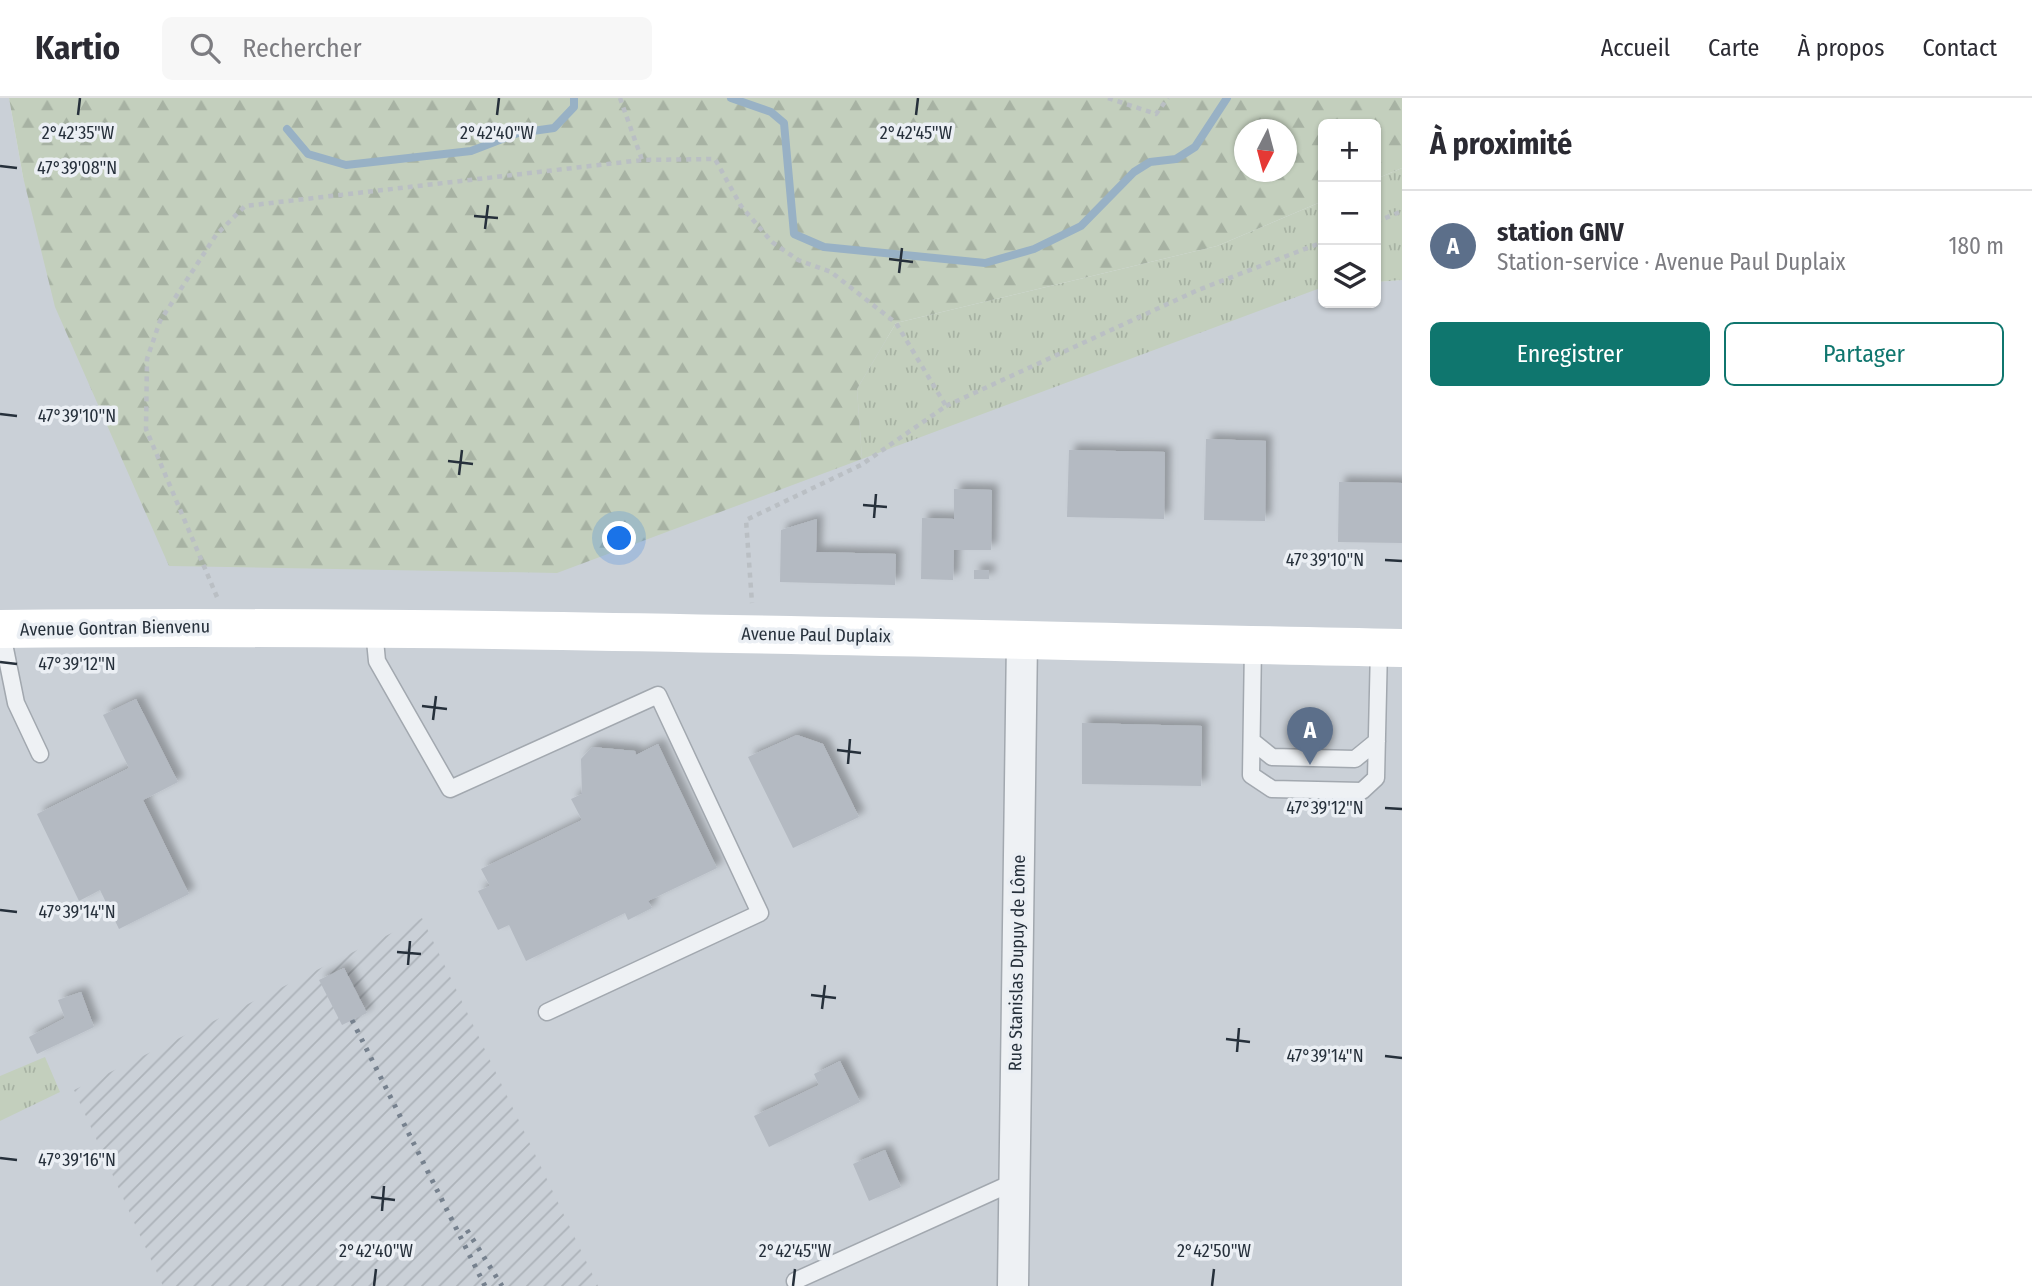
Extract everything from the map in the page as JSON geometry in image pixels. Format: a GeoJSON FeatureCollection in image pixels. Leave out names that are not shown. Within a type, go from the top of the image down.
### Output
{"type":"FeatureCollection","features":[{"type":"Feature","properties":{"kind":"main road","name":"Avenue Gontran Bienvenu"},"geometry":{"type":"LineString","coordinates":[[0,629],[230,626]]}},
{"type":"Feature","properties":{"kind":"main road","name":"Avenue Paul Duplaix"},"geometry":{"type":"LineString","coordinates":[[230,626],[1391,648]]}},
{"type":"Feature","properties":{"kind":"street","name":"Rue Stanislas Dupuy de Lôme"},"geometry":{"type":"LineString","coordinates":[[1013,1286],[1022,640]]}},
{"type":"Feature","properties":{"kind":"lane"},"geometry":{"type":"LineString","coordinates":[[0,629],[16,703],[40,754]]}},
{"type":"Feature","properties":{"kind":"lane"},"geometry":{"type":"LineString","coordinates":[[374,630],[377,661],[450,789],[658,695],[760,913],[547,1012]]}},
{"type":"Feature","properties":{"kind":"lane"},"geometry":{"type":"LineString","coordinates":[[1253,645],[1251,775],[1272,789],[1362,791],[1376,778],[1377,741],[1391,648]]}},
{"type":"Feature","properties":{"kind":"lane"},"geometry":{"type":"LineString","coordinates":[[1252,741],[1272,757],[1355,759],[1377,741]]}},
{"type":"Feature","properties":{"kind":"lane"},"geometry":{"type":"LineString","coordinates":[[795,1281],[1014,1182]]}},
{"type":"Feature","properties":{"kind":"path"},"geometry":{"type":"LineString","coordinates":[[620,98],[642,160]]}},
{"type":"Feature","properties":{"kind":"path"},"geometry":{"type":"LineString","coordinates":[[1108,98],[1156,114],[1168,98]]}},
{"type":"Feature","properties":{"kind":"path"},"geometry":{"type":"LineString","coordinates":[[230,626],[146,429],[147,359],[160,321],[216,235],[245,206],[642,160],[715,159],[741,206],[772,242],[798,260],[831,272],[896,323],[946,406]]}},
{"type":"Feature","properties":{"kind":"path"},"geometry":{"type":"LineString","coordinates":[[1381,220],[1402,211]]}},
{"type":"Feature","properties":{"kind":"path"},"geometry":{"type":"LineString","coordinates":[[752,607],[746,520],[861,465],[946,406],[1198,290],[1318,244]]}},
{"type":"Feature","properties":{"kind":"shaded area"},"geometry":{"type":"Polygon","coordinates":[[[0,98],[9,98],[23,177],[110,431],[1318,288],[1318,308],[1381,308],[1381,282],[1402,280],[1402,1286],[0,1286],[0,98]]]}},
{"type":"Feature","properties":{"kind":"shaded area"},"geometry":{"type":"Polygon","coordinates":[[[422,918],[598,1286],[163,1286],[74,1090],[422,918]]]}},
{"type":"Feature","properties":{"kind":"green space"},"geometry":{"type":"Polygon","coordinates":[[[9,98],[1402,98],[1402,168],[1381,177],[1381,119],[1318,119],[1318,203],[1217,246],[896,323],[857,389],[862,459],[557,573],[169,566],[55,307],[23,177],[9,98]]]}},
{"type":"Feature","properties":{"kind":"green space"},"geometry":{"type":"Polygon","coordinates":[[[1402,168],[1402,280],[1381,282],[1381,177],[1402,168]]]}},
{"type":"Feature","properties":{"kind":"green space"},"geometry":{"type":"Polygon","coordinates":[[[1318,203],[1318,289],[862,459],[857,389],[896,323],[1217,246],[1318,203]]]}},
{"type":"Feature","properties":{"kind":"green space"},"geometry":{"type":"Polygon","coordinates":[[[45,1057],[60,1092],[0,1121],[0,1076],[45,1057]]]}},
{"type":"Feature","properties":{"kind":"building"},"geometry":{"type":"Polygon","coordinates":[[[1206,439],[1266,441],[1265,521],[1204,520],[1206,439]]]}},
{"type":"Feature","properties":{"kind":"building"},"geometry":{"type":"Polygon","coordinates":[[[1069,450],[1165,452],[1164,519],[1067,517],[1069,450]]]}},
{"type":"Feature","properties":{"kind":"building"},"geometry":{"type":"Polygon","coordinates":[[[1339,482],[1402,483],[1402,543],[1338,542],[1339,482]]]}},
{"type":"Feature","properties":{"kind":"building"},"geometry":{"type":"Polygon","coordinates":[[[954,489],[992,490],[991,550],[954,550],[953,580],[921,579],[922,518],[954,519],[954,489]]]}},
{"type":"Feature","properties":{"kind":"building"},"geometry":{"type":"Polygon","coordinates":[[[817,519],[816,552],[896,554],[895,585],[780,582],[781,530],[817,519]]]}},
{"type":"Feature","properties":{"kind":"building"},"geometry":{"type":"Polygon","coordinates":[[[974,570],[989,570],[989,579],[974,579],[974,570]]]}},
{"type":"Feature","properties":{"kind":"building"},"geometry":{"type":"Polygon","coordinates":[[[136,699],[178,782],[143,800],[189,894],[119,929],[100,890],[79,901],[37,814],[129,768],[103,715],[136,699]]]}},
{"type":"Feature","properties":{"kind":"building"},"geometry":{"type":"Polygon","coordinates":[[[1082,723],[1202,726],[1201,786],[1082,784],[1082,723]]]}},
{"type":"Feature","properties":{"kind":"building"},"geometry":{"type":"Polygon","coordinates":[[[797,735],[823,744],[859,817],[793,848],[748,757],[797,735]]]}},
{"type":"Feature","properties":{"kind":"building"},"geometry":{"type":"Polygon","coordinates":[[[658,744],[717,868],[648,901],[652,908],[628,920],[625,913],[526,961],[509,925],[498,930],[478,891],[490,886],[481,869],[582,820],[571,799],[582,794],[581,759],[592,747],[635,751],[636,755],[658,744]]]}},
{"type":"Feature","properties":{"kind":"building"},"geometry":{"type":"Polygon","coordinates":[[[344,968],[367,1013],[342,1025],[319,980],[344,968]]]}},
{"type":"Feature","properties":{"kind":"building"},"geometry":{"type":"Polygon","coordinates":[[[81,992],[94,1027],[37,1054],[29,1037],[65,1018],[58,1000],[81,992]]]}},
{"type":"Feature","properties":{"kind":"building"},"geometry":{"type":"Polygon","coordinates":[[[840,1061],[860,1102],[769,1147],[754,1116],[819,1085],[814,1074],[840,1061]]]}},
{"type":"Feature","properties":{"kind":"building"},"geometry":{"type":"Polygon","coordinates":[[[885,1150],[901,1187],[869,1201],[853,1164],[885,1150]]]}},
{"type":"Feature","properties":{"kind":"waterway"},"geometry":{"type":"LineString","coordinates":[[287,129],[308,154],[346,165],[471,151],[518,133],[554,128],[574,107],[574,98]]}},
{"type":"Feature","properties":{"kind":"waterway"},"geometry":{"type":"LineString","coordinates":[[731,98],[771,112],[784,123],[794,234],[824,247],[985,263],[1034,249],[1081,226],[1134,172],[1150,162],[1176,159],[1195,147],[1227,98]]}},
{"type":"Feature","properties":{"kind":"railway"},"geometry":{"type":"LineString","coordinates":[[352,1020],[485,1286]]}},
{"type":"Feature","properties":{"kind":"railway"},"geometry":{"type":"LineString","coordinates":[[467,1230],[502,1286]]}},
{"type":"Feature","properties":{"kind":"place","name":"station GNV"},"geometry":{"type":"Point","coordinates":[1310,765]}}]}
